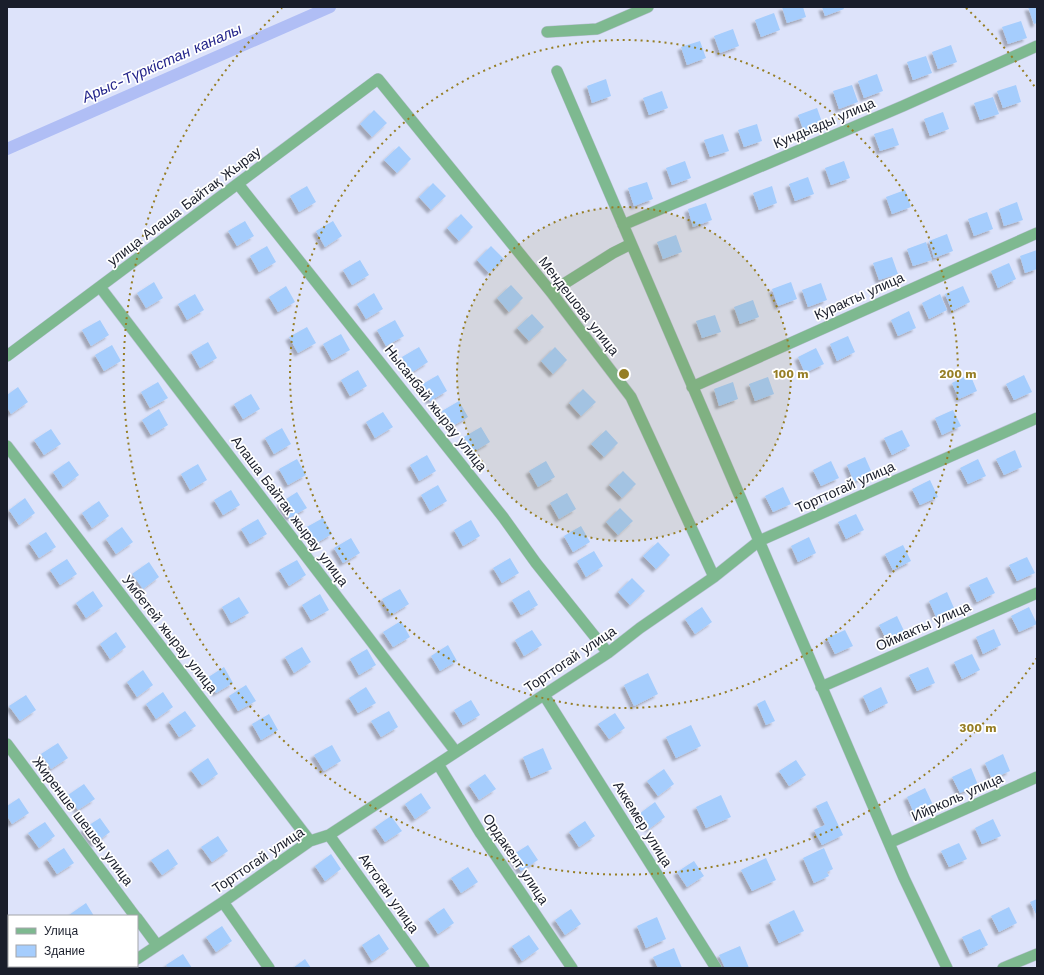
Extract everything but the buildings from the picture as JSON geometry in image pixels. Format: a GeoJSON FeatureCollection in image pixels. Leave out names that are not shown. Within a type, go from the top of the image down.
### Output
{"type":"FeatureCollection","features":[{"type":"Feature","properties":{"kind":"street"},"geometry":{"type":"LineString","coordinates":[[547,32],[597,29],[648,7]]}},
{"type":"Feature","properties":{"kind":"street","name":"Кундызды улица"},"geometry":{"type":"LineString","coordinates":[[623,225],[903,106],[1037,46]]}},
{"type":"Feature","properties":{"kind":"street"},"geometry":{"type":"LineString","coordinates":[[557,71],[889,844],[947,968]]}},
{"type":"Feature","properties":{"kind":"street","name":"улица Алаша Байтақ Жырау"},"geometry":{"type":"LineString","coordinates":[[7,356],[378,80]]}},
{"type":"Feature","properties":{"kind":"street","name":"Мендешова улица"},"geometry":{"type":"LineString","coordinates":[[378,80],[551,292],[631,397],[714,577]]}},
{"type":"Feature","properties":{"kind":"street","name":"Нысанбай жырау улица"},"geometry":{"type":"LineString","coordinates":[[238,184],[503,517],[536,563],[608,653]]}},
{"type":"Feature","properties":{"kind":"street","name":"Куракты улица"},"geometry":{"type":"LineString","coordinates":[[692,387],[1037,233]]}},
{"type":"Feature","properties":{"kind":"street"},"geometry":{"type":"LineString","coordinates":[[551,292],[613,253],[631,244]]}},
{"type":"Feature","properties":{"kind":"street","name":"Алаша Байтак жырау улица"},"geometry":{"type":"LineString","coordinates":[[100,287],[456,752]]}},
{"type":"Feature","properties":{"kind":"street","name":"Торттогай улица"},"geometry":{"type":"LineString","coordinates":[[138,958],[223,902],[310,841],[329,835],[608,653],[640,628],[714,577],[759,541],[1037,418]]}},
{"type":"Feature","properties":{"kind":"street","name":"Умбетей жырау улица"},"geometry":{"type":"LineString","coordinates":[[7,446],[310,841]]}},
{"type":"Feature","properties":{"kind":"street","name":"Оймакты улица"},"geometry":{"type":"LineString","coordinates":[[821,687],[1037,593]]}},
{"type":"Feature","properties":{"kind":"street","name":"Аккемер улица"},"geometry":{"type":"LineString","coordinates":[[544,695],[716,968]]}},
{"type":"Feature","properties":{"kind":"street","name":"Жиренше шешен улица"},"geometry":{"type":"LineString","coordinates":[[7,744],[135,915]]}},
{"type":"Feature","properties":{"kind":"street","name":"Ордакент улица"},"geometry":{"type":"LineString","coordinates":[[438,764],[481,834],[572,968]]}},
{"type":"Feature","properties":{"kind":"street","name":"Ийрколь улица"},"geometry":{"type":"LineString","coordinates":[[889,844],[1037,777]]}},
{"type":"Feature","properties":{"kind":"street","name":"Актоган улица"},"geometry":{"type":"LineString","coordinates":[[329,835],[424,968]]}},
{"type":"Feature","properties":{"kind":"street"},"geometry":{"type":"LineString","coordinates":[[223,902],[269,968]]}},
{"type":"Feature","properties":{"kind":"street","name":"Жиренше шешен улица"},"geometry":{"type":"LineString","coordinates":[[138,920],[157,945]]}},
{"type":"Feature","properties":{"kind":"street"},"geometry":{"type":"LineString","coordinates":[[1003,968],[1037,954]]}},
{"type":"Feature","properties":{"kind":"waterway","name":"Арыс-Түркістан каналы"},"geometry":{"type":"LineString","coordinates":[[7,149],[330,7]]}}]}
